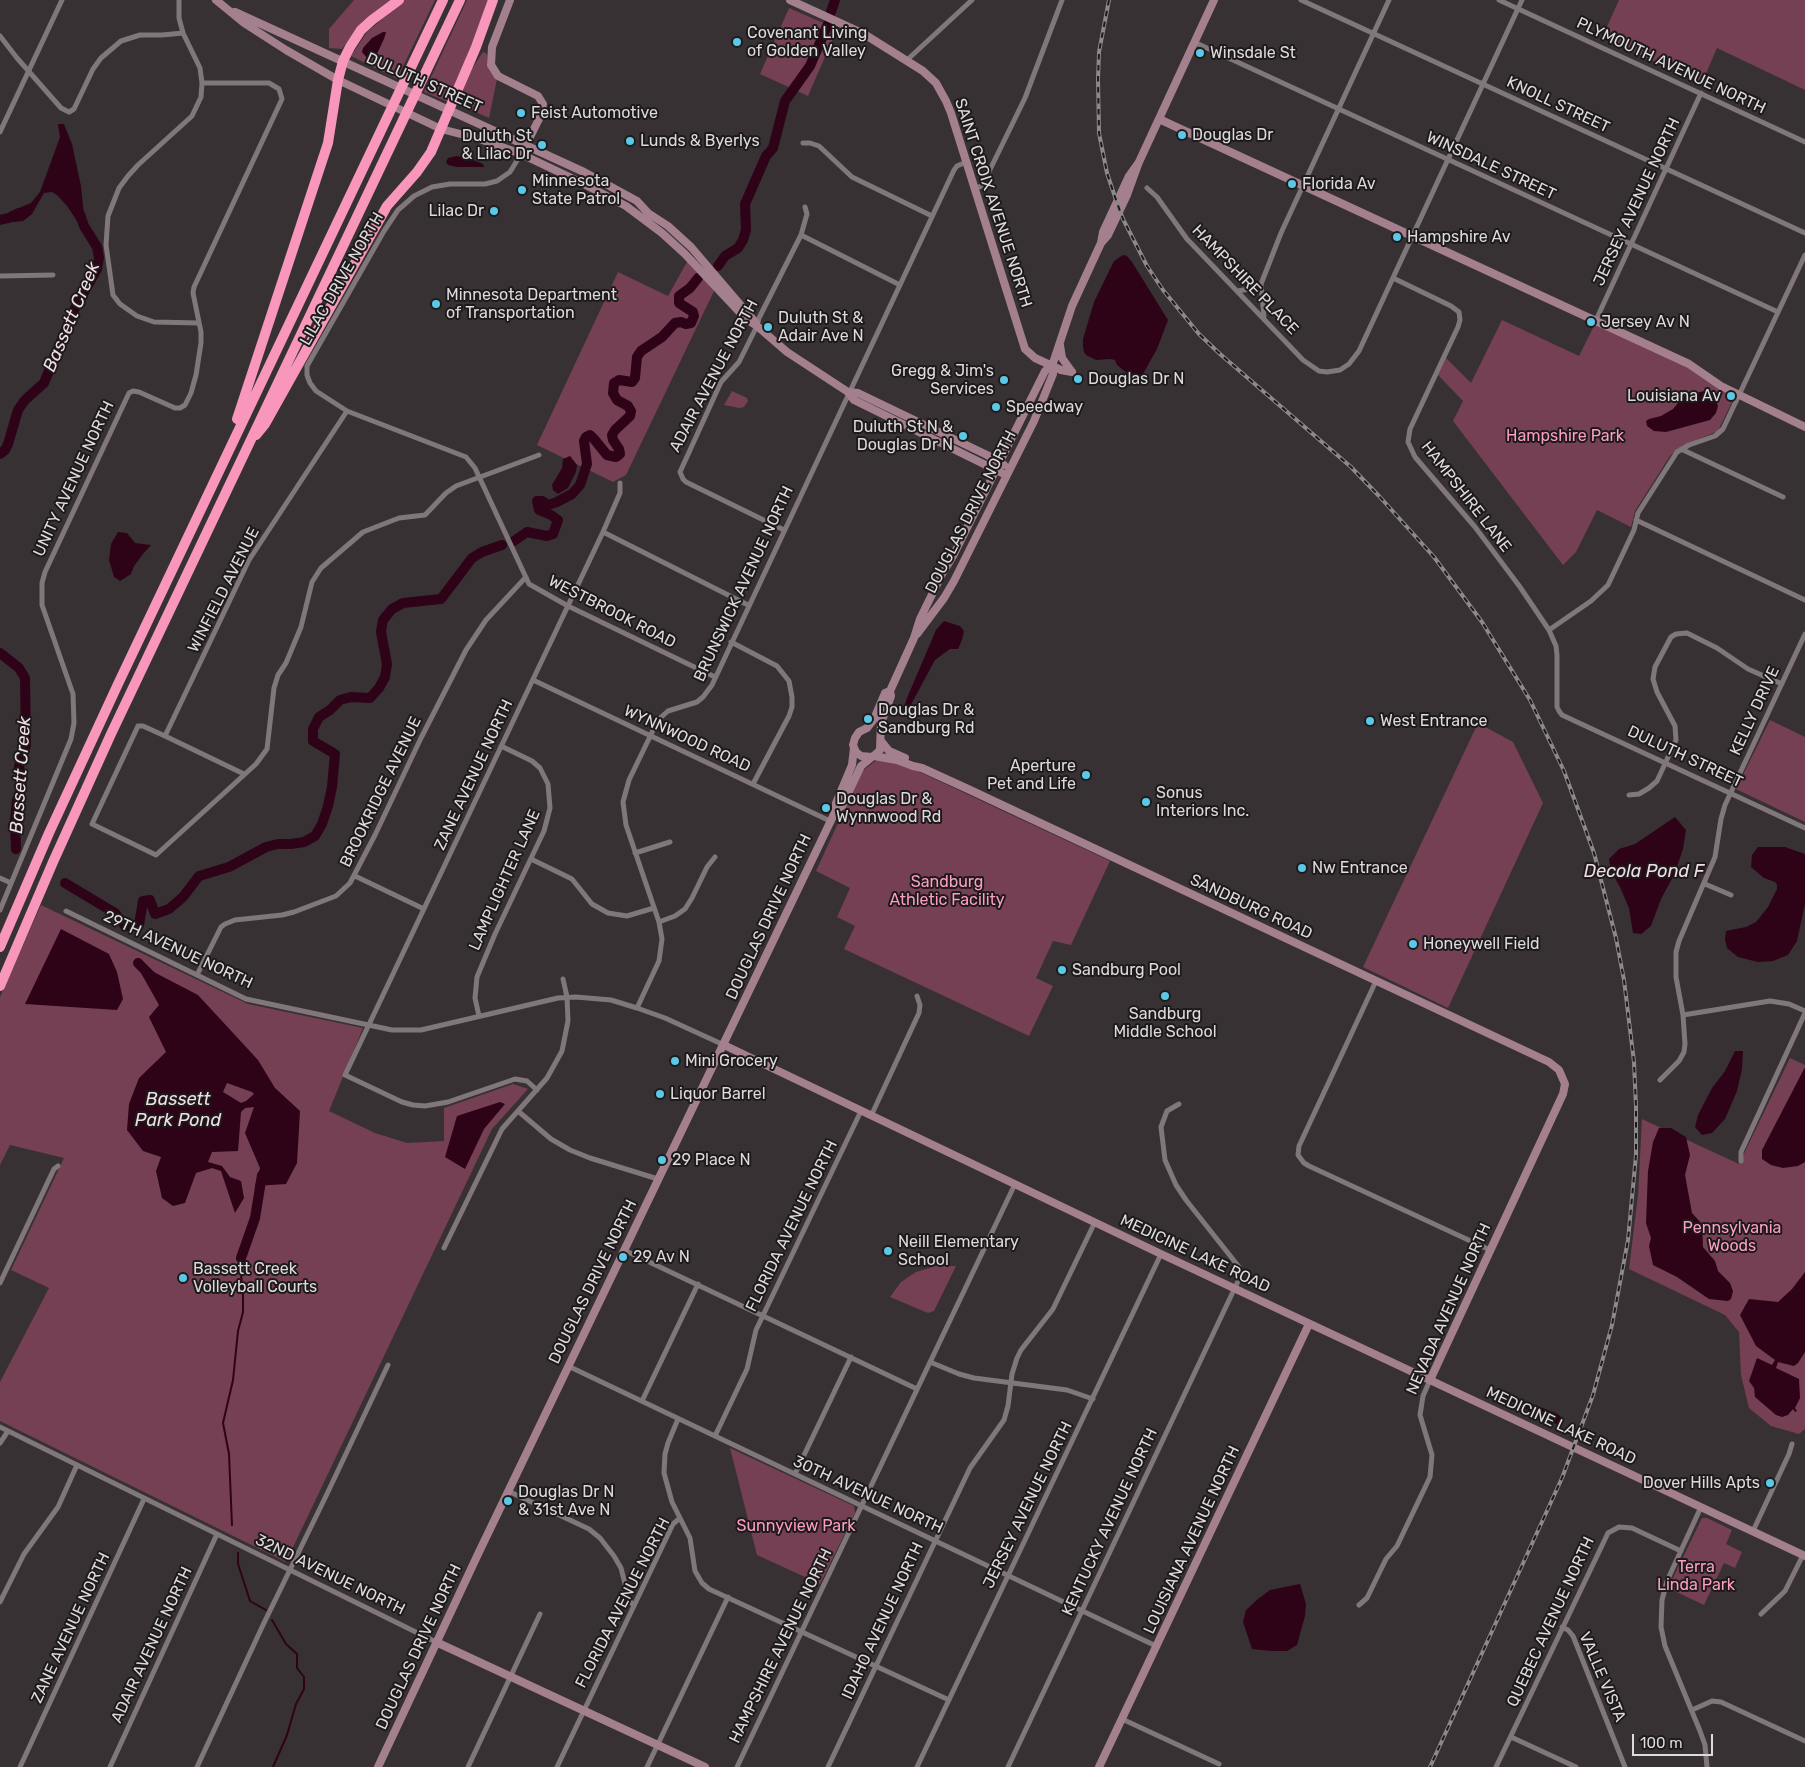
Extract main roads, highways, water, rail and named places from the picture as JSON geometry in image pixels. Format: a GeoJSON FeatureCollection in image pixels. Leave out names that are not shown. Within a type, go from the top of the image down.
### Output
{"type":"FeatureCollection","features":[{"type":"Feature","properties":{"kind":"highway"},"geometry":{"type":"LineString","coordinates":[[224,460],[328,143],[343,61],[362,30],[399,0]]}},
{"type":"Feature","properties":{"kind":"highway"},"geometry":{"type":"LineString","coordinates":[[0,947],[53,824],[443,0]]}},
{"type":"Feature","properties":{"kind":"highway"},"geometry":{"type":"LineString","coordinates":[[0,986],[83,794],[247,445],[460,0]]}},
{"type":"Feature","properties":{"kind":"highway"},"geometry":{"type":"LineString","coordinates":[[247,445],[264,424],[387,206],[424,162],[450,110],[493,0]]}},
{"type":"Feature","properties":{"kind":"highway"},"geometry":{"type":"LineString","coordinates":[[464,76],[482,50],[500,0]]}},
{"type":"Feature","properties":{"kind":"water"},"geometry":{"type":"Polygon","coordinates":[[[386,32],[376,56],[367,58],[362,52],[363,48],[372,38],[386,32]]]}},
{"type":"Feature","properties":{"kind":"water"},"geometry":{"type":"Polygon","coordinates":[[[58,124],[64,124],[72,144],[81,186],[85,225],[81,227],[67,206],[52,192],[44,193],[32,214],[23,221],[14,222],[6,220],[9,212],[31,203],[40,192],[60,137],[58,124]]]}},
{"type":"Feature","properties":{"kind":"water"},"geometry":{"type":"Polygon","coordinates":[[[456,156],[468,158],[483,164],[484,167],[448,165],[446,162],[448,158],[456,156]]]}},
{"type":"Feature","properties":{"kind":"water"},"geometry":{"type":"Polygon","coordinates":[[[1123,255],[1127,256],[1132,262],[1168,320],[1157,349],[1140,379],[1128,374],[1117,365],[1115,360],[1096,360],[1086,355],[1083,347],[1083,339],[1094,302],[1114,261],[1123,255]]]}},
{"type":"Feature","properties":{"kind":"water"},"geometry":{"type":"Polygon","coordinates":[[[1704,391],[1715,398],[1718,406],[1716,413],[1710,420],[1666,432],[1654,431],[1647,426],[1646,421],[1661,416],[1673,409],[1684,396],[1704,391]]]}},
{"type":"Feature","properties":{"kind":"water"},"geometry":{"type":"Polygon","coordinates":[[[570,456],[577,465],[576,472],[568,488],[558,494],[553,490],[552,485],[562,468],[563,459],[570,456]]]}},
{"type":"Feature","properties":{"kind":"water"},"geometry":{"type":"Polygon","coordinates":[[[118,532],[127,533],[135,543],[151,545],[134,566],[131,574],[120,581],[114,577],[109,560],[111,544],[118,532]]]}},
{"type":"Feature","properties":{"kind":"water"},"geometry":{"type":"Polygon","coordinates":[[[944,621],[960,626],[964,631],[962,640],[958,649],[950,649],[935,660],[907,712],[904,707],[907,698],[936,630],[944,621]]]}},
{"type":"Feature","properties":{"kind":"water","name":"Decola Pond F"},"geometry":{"type":"Polygon","coordinates":[[[1675,817],[1686,830],[1683,849],[1674,875],[1661,899],[1651,926],[1641,934],[1633,933],[1629,908],[1611,871],[1609,859],[1619,849],[1635,844],[1675,817]]]}},
{"type":"Feature","properties":{"kind":"water"},"geometry":{"type":"Polygon","coordinates":[[[1758,847],[1785,847],[1805,854],[1805,904],[1797,941],[1788,955],[1773,961],[1758,962],[1738,957],[1727,948],[1725,939],[1726,931],[1746,927],[1756,922],[1768,907],[1777,889],[1775,882],[1764,878],[1751,867],[1752,855],[1758,847]]]}},
{"type":"Feature","properties":{"kind":"water"},"geometry":{"type":"Polygon","coordinates":[[[61,929],[109,954],[117,972],[123,999],[117,1010],[25,1004],[61,929]]]}},
{"type":"Feature","properties":{"kind":"water","name":"Bassett Park Pond"},"geometry":{"type":"Polygon","coordinates":[[[146,968],[198,995],[258,1060],[275,1088],[300,1111],[297,1163],[286,1184],[255,1186],[260,1168],[245,1133],[254,1107],[245,1108],[241,1112],[238,1151],[212,1152],[208,1162],[222,1166],[230,1177],[241,1181],[244,1198],[235,1213],[221,1171],[212,1168],[196,1173],[185,1203],[173,1206],[162,1198],[156,1171],[161,1157],[143,1151],[127,1130],[129,1104],[139,1078],[166,1052],[149,1017],[159,1005],[141,973],[146,968]],[[227,1083],[223,1092],[241,1103],[254,1094],[227,1083]]]}},
{"type":"Feature","properties":{"kind":"water"},"geometry":{"type":"Polygon","coordinates":[[[1735,1051],[1743,1051],[1742,1069],[1737,1091],[1725,1119],[1712,1133],[1702,1135],[1695,1127],[1698,1115],[1735,1051]]]}},
{"type":"Feature","properties":{"kind":"water"},"geometry":{"type":"Polygon","coordinates":[[[1805,1067],[1805,1162],[1798,1166],[1783,1168],[1771,1165],[1762,1159],[1762,1150],[1805,1067]]]}},
{"type":"Feature","properties":{"kind":"water"},"geometry":{"type":"Polygon","coordinates":[[[500,1102],[505,1104],[484,1129],[465,1169],[445,1157],[457,1116],[500,1102]]]}},
{"type":"Feature","properties":{"kind":"water"},"geometry":{"type":"Polygon","coordinates":[[[1659,1128],[1671,1128],[1686,1137],[1690,1155],[1685,1175],[1692,1213],[1702,1224],[1703,1247],[1715,1261],[1718,1271],[1730,1283],[1733,1291],[1731,1299],[1728,1301],[1709,1299],[1677,1277],[1653,1265],[1649,1246],[1651,1238],[1646,1223],[1648,1171],[1653,1142],[1659,1128]]]}},
{"type":"Feature","properties":{"kind":"water"},"geometry":{"type":"Polygon","coordinates":[[[1805,1272],[1805,1352],[1794,1366],[1778,1362],[1776,1368],[1799,1379],[1800,1398],[1795,1408],[1797,1411],[1795,1412],[1793,1409],[1788,1415],[1782,1417],[1776,1415],[1755,1397],[1754,1388],[1749,1381],[1757,1358],[1772,1365],[1775,1360],[1756,1346],[1740,1315],[1749,1299],[1778,1302],[1792,1289],[1805,1272]]]}},
{"type":"Feature","properties":{"kind":"water"},"geometry":{"type":"Polygon","coordinates":[[[1497,1391],[1556,1413],[1561,1417],[1563,1423],[1558,1425],[1497,1394],[1497,1391]]]}},
{"type":"Feature","properties":{"kind":"water"},"geometry":{"type":"Polygon","coordinates":[[[1300,1584],[1306,1604],[1305,1616],[1297,1645],[1287,1651],[1252,1649],[1243,1622],[1246,1610],[1270,1590],[1300,1584]]]}},
{"type":"Feature","properties":{"kind":"waterway","name":"Bassett Creek"},"geometry":{"type":"LineString","coordinates":[[831,12],[835,0]]}},
{"type":"Feature","properties":{"kind":"waterway","name":"Bassett Creek"},"geometry":{"type":"LineString","coordinates":[[718,266],[725,256],[738,248],[743,240],[746,230],[745,204],[766,156],[773,148],[785,101],[810,66],[828,24]]}},
{"type":"Feature","properties":{"kind":"waterway","name":"Bassett Creek"},"geometry":{"type":"LineString","coordinates":[[0,220],[13,217],[19,213]]}},
{"type":"Feature","properties":{"kind":"waterway","name":"Bassett Creek"},"geometry":{"type":"LineString","coordinates":[[0,454],[8,444],[18,410],[25,400],[44,383],[74,310],[97,269],[99,258],[97,247],[84,226],[80,214]]}},
{"type":"Feature","properties":{"kind":"waterway","name":"Bassett Creek"},"geometry":{"type":"LineString","coordinates":[[514,541],[527,532],[547,536],[553,534],[558,520],[539,510],[537,501],[542,501],[548,505],[557,502],[572,494],[580,485],[587,464],[584,441],[586,437],[590,435],[607,455],[616,457],[620,454],[612,435],[630,416],[631,411],[628,406],[617,400],[613,393],[614,383],[619,380],[632,382],[635,378],[637,357],[641,351],[662,337],[675,323],[691,323],[694,316],[693,312],[679,303],[679,296],[690,288],[698,278]]}},
{"type":"Feature","properties":{"kind":"waterway","name":"Bassett Creek"},"geometry":{"type":"LineString","coordinates":[[65,883],[115,913],[125,926],[139,925],[143,901],[150,900],[155,914],[169,909],[183,897],[199,876],[229,867],[266,847],[304,842],[315,836],[322,824],[328,806],[335,754],[313,741],[313,729],[319,717],[340,700],[351,697],[370,698],[379,688],[385,677],[387,664],[381,632],[383,620],[392,609],[403,603],[441,599],[472,558],[482,552],[502,545]]}},
{"type":"Feature","properties":{"kind":"waterway","name":"Bassett Creek"},"geometry":{"type":"LineString","coordinates":[[0,653],[19,668],[25,678],[26,745],[19,766],[22,788],[17,800],[15,821],[16,849]]}},
{"type":"Feature","properties":{"kind":"waterway"},"geometry":{"type":"LineString","coordinates":[[138,963],[153,978]]}},
{"type":"Feature","properties":{"kind":"waterway"},"geometry":{"type":"LineString","coordinates":[[241,1258],[255,1218],[262,1175]]}},
{"type":"Feature","properties":{"kind":"waterway"},"geometry":{"type":"LineString","coordinates":[[232,1525],[229,1454],[223,1423],[233,1380],[238,1331],[243,1312],[241,1258]]}},
{"type":"Feature","properties":{"kind":"waterway"},"geometry":{"type":"LineString","coordinates":[[238,1553],[238,1564],[250,1601],[266,1610]]}},
{"type":"Feature","properties":{"kind":"waterway"},"geometry":{"type":"LineString","coordinates":[[272,1620],[286,1644],[297,1654],[297,1668],[304,1677],[304,1689],[296,1704],[287,1735],[273,1767]]}},
{"type":"Feature","properties":{"kind":"railway"},"geometry":{"type":"LineString","coordinates":[[1109,0],[1099,52],[1099,133],[1107,173],[1117,203],[1147,266],[1163,290],[1199,334],[1351,467],[1379,496],[1434,557],[1482,622],[1530,700],[1564,771],[1594,853],[1616,938],[1624,980],[1634,1062],[1636,1155],[1628,1240],[1612,1325],[1593,1395],[1562,1478],[1430,1767]]}},
{"type":"Feature","properties":{"kind":"place","name":"Covenant Living of Golden Valley"},"geometry":{"type":"Point","coordinates":[737,42]}},
{"type":"Feature","properties":{"kind":"place","name":"Winsdale St"},"geometry":{"type":"Point","coordinates":[1200,53]}},
{"type":"Feature","properties":{"kind":"place","name":"Feist Automotive"},"geometry":{"type":"Point","coordinates":[521,113]}},
{"type":"Feature","properties":{"kind":"place","name":"Douglas Dr"},"geometry":{"type":"Point","coordinates":[1182,135]}},
{"type":"Feature","properties":{"kind":"place","name":"Lunds & Byerlys"},"geometry":{"type":"Point","coordinates":[630,141]}},
{"type":"Feature","properties":{"kind":"place","name":"Duluth St & Lilac Dr"},"geometry":{"type":"Point","coordinates":[542,145]}},
{"type":"Feature","properties":{"kind":"place","name":"Florida Av"},"geometry":{"type":"Point","coordinates":[1292,184]}},
{"type":"Feature","properties":{"kind":"place","name":"Minnesota State Patrol"},"geometry":{"type":"Point","coordinates":[522,190]}},
{"type":"Feature","properties":{"kind":"place","name":"Lilac Dr"},"geometry":{"type":"Point","coordinates":[494,211]}},
{"type":"Feature","properties":{"kind":"place","name":"Hampshire Av"},"geometry":{"type":"Point","coordinates":[1397,237]}},
{"type":"Feature","properties":{"kind":"place","name":"Minnesota Department of Transportation"},"geometry":{"type":"Point","coordinates":[436,304]}},
{"type":"Feature","properties":{"kind":"place","name":"Jersey Av N"},"geometry":{"type":"Point","coordinates":[1591,322]}},
{"type":"Feature","properties":{"kind":"place","name":"Duluth St & Adair Ave N"},"geometry":{"type":"Point","coordinates":[768,327]}},
{"type":"Feature","properties":{"kind":"place","name":"Douglas Dr N"},"geometry":{"type":"Point","coordinates":[1078,379]}},
{"type":"Feature","properties":{"kind":"place","name":"Gregg & Jim's Services"},"geometry":{"type":"Point","coordinates":[1004,380]}},
{"type":"Feature","properties":{"kind":"place","name":"Louisiana Av"},"geometry":{"type":"Point","coordinates":[1731,396]}},
{"type":"Feature","properties":{"kind":"place","name":"Speedway"},"geometry":{"type":"Point","coordinates":[996,407]}},
{"type":"Feature","properties":{"kind":"place","name":"Duluth St N & Douglas Dr N"},"geometry":{"type":"Point","coordinates":[963,436]}},
{"type":"Feature","properties":{"kind":"place","name":"Douglas Dr & Sandburg Rd"},"geometry":{"type":"Point","coordinates":[868,719]}},
{"type":"Feature","properties":{"kind":"place","name":"West Entrance"},"geometry":{"type":"Point","coordinates":[1370,721]}},
{"type":"Feature","properties":{"kind":"place","name":"Aperture Pet and Life"},"geometry":{"type":"Point","coordinates":[1086,775]}},
{"type":"Feature","properties":{"kind":"place","name":"Sonus Interiors Inc."},"geometry":{"type":"Point","coordinates":[1146,802]}},
{"type":"Feature","properties":{"kind":"place","name":"Douglas Dr & Wynnwood Rd"},"geometry":{"type":"Point","coordinates":[826,808]}},
{"type":"Feature","properties":{"kind":"place","name":"Nw Entrance"},"geometry":{"type":"Point","coordinates":[1302,868]}},
{"type":"Feature","properties":{"kind":"place","name":"Honeywell Field"},"geometry":{"type":"Point","coordinates":[1413,944]}},
{"type":"Feature","properties":{"kind":"place","name":"Sandburg Pool"},"geometry":{"type":"Point","coordinates":[1062,970]}},
{"type":"Feature","properties":{"kind":"place","name":"Sandburg Middle School"},"geometry":{"type":"Point","coordinates":[1165,996]}},
{"type":"Feature","properties":{"kind":"place","name":"Mini Grocery"},"geometry":{"type":"Point","coordinates":[675,1061]}},
{"type":"Feature","properties":{"kind":"place","name":"Liquor Barrel"},"geometry":{"type":"Point","coordinates":[660,1094]}},
{"type":"Feature","properties":{"kind":"place","name":"29 Place N"},"geometry":{"type":"Point","coordinates":[662,1160]}},
{"type":"Feature","properties":{"kind":"place","name":"Neill Elementary School"},"geometry":{"type":"Point","coordinates":[888,1251]}},
{"type":"Feature","properties":{"kind":"place","name":"29 Av N"},"geometry":{"type":"Point","coordinates":[623,1257]}},
{"type":"Feature","properties":{"kind":"place","name":"Bassett Creek Volleyball Courts"},"geometry":{"type":"Point","coordinates":[183,1278]}},
{"type":"Feature","properties":{"kind":"place","name":"Dover Hills Apts"},"geometry":{"type":"Point","coordinates":[1770,1483]}},
{"type":"Feature","properties":{"kind":"place","name":"Douglas Dr N & 31st Ave N"},"geometry":{"type":"Point","coordinates":[508,1501]}},
{"type":"Feature","properties":{"kind":"park label","name":"Hampshire Park"},"geometry":{"type":"Point","coordinates":[1565,436]}},
{"type":"Feature","properties":{"kind":"park label","name":"Sandburg Athletic Facility"},"geometry":{"type":"Point","coordinates":[947,891]}},
{"type":"Feature","properties":{"kind":"park label","name":"Pennsylvania Woods"},"geometry":{"type":"Point","coordinates":[1732,1237]}},
{"type":"Feature","properties":{"kind":"park label","name":"Sunnyview Park"},"geometry":{"type":"Point","coordinates":[796,1526]}},
{"type":"Feature","properties":{"kind":"park label","name":"Terra Linda Park"},"geometry":{"type":"Point","coordinates":[1696,1576]}}]}
